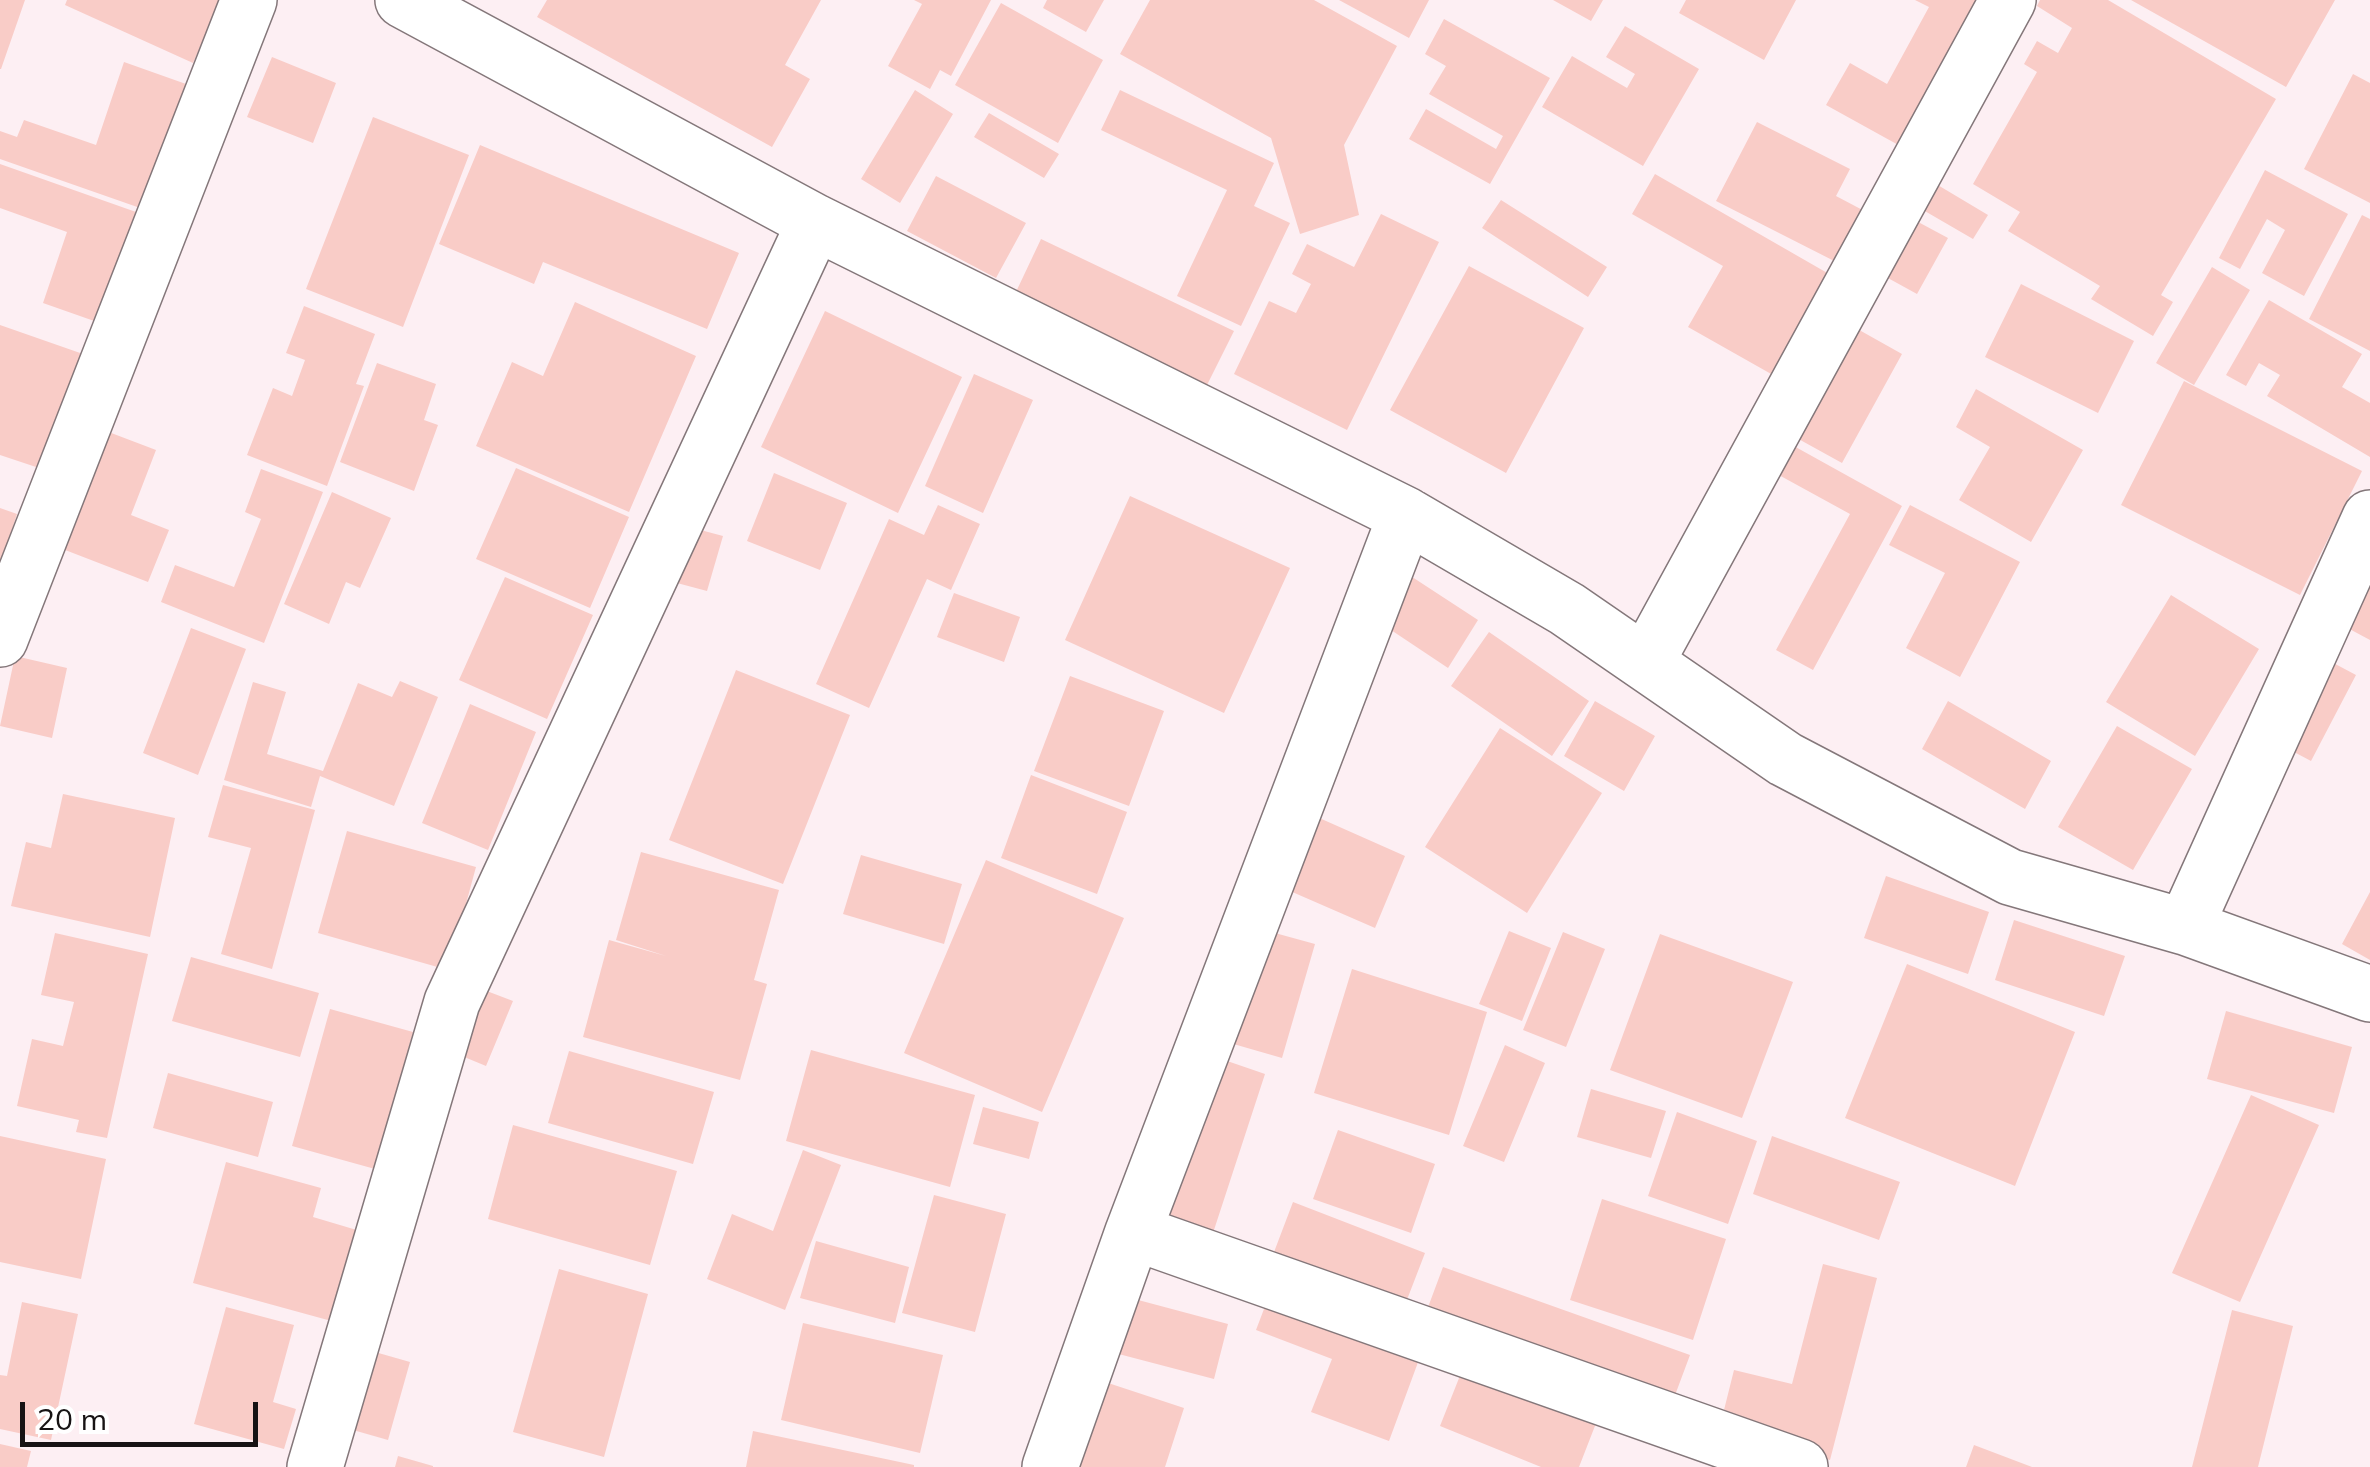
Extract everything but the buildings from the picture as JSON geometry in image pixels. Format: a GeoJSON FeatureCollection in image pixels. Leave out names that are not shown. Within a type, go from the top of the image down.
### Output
{"type":"FeatureCollection","features":[{"type":"Feature","properties":{"kind":"street"},"geometry":{"type":"LineString","coordinates":[[0,639],[249,0]]}},
{"type":"Feature","properties":{"kind":"street"},"geometry":{"type":"LineString","coordinates":[[403,0],[815,222],[1406,514],[1567,609],[1786,759],[2010,877],[2186,927],[2370,994]]}},
{"type":"Feature","properties":{"kind":"street"},"geometry":{"type":"LineString","coordinates":[[1646,662],[2008,0]]}},
{"type":"Feature","properties":{"kind":"street"},"geometry":{"type":"LineString","coordinates":[[315,1467],[452,1002],[815,222]]}},
{"type":"Feature","properties":{"kind":"street"},"geometry":{"type":"LineString","coordinates":[[1050,1467],[1133,1232],[1406,514]]}},
{"type":"Feature","properties":{"kind":"street"},"geometry":{"type":"LineString","coordinates":[[2186,927],[2370,518]]}},
{"type":"Feature","properties":{"kind":"street"},"geometry":{"type":"LineString","coordinates":[[1133,1232],[1800,1467]]}}]}
